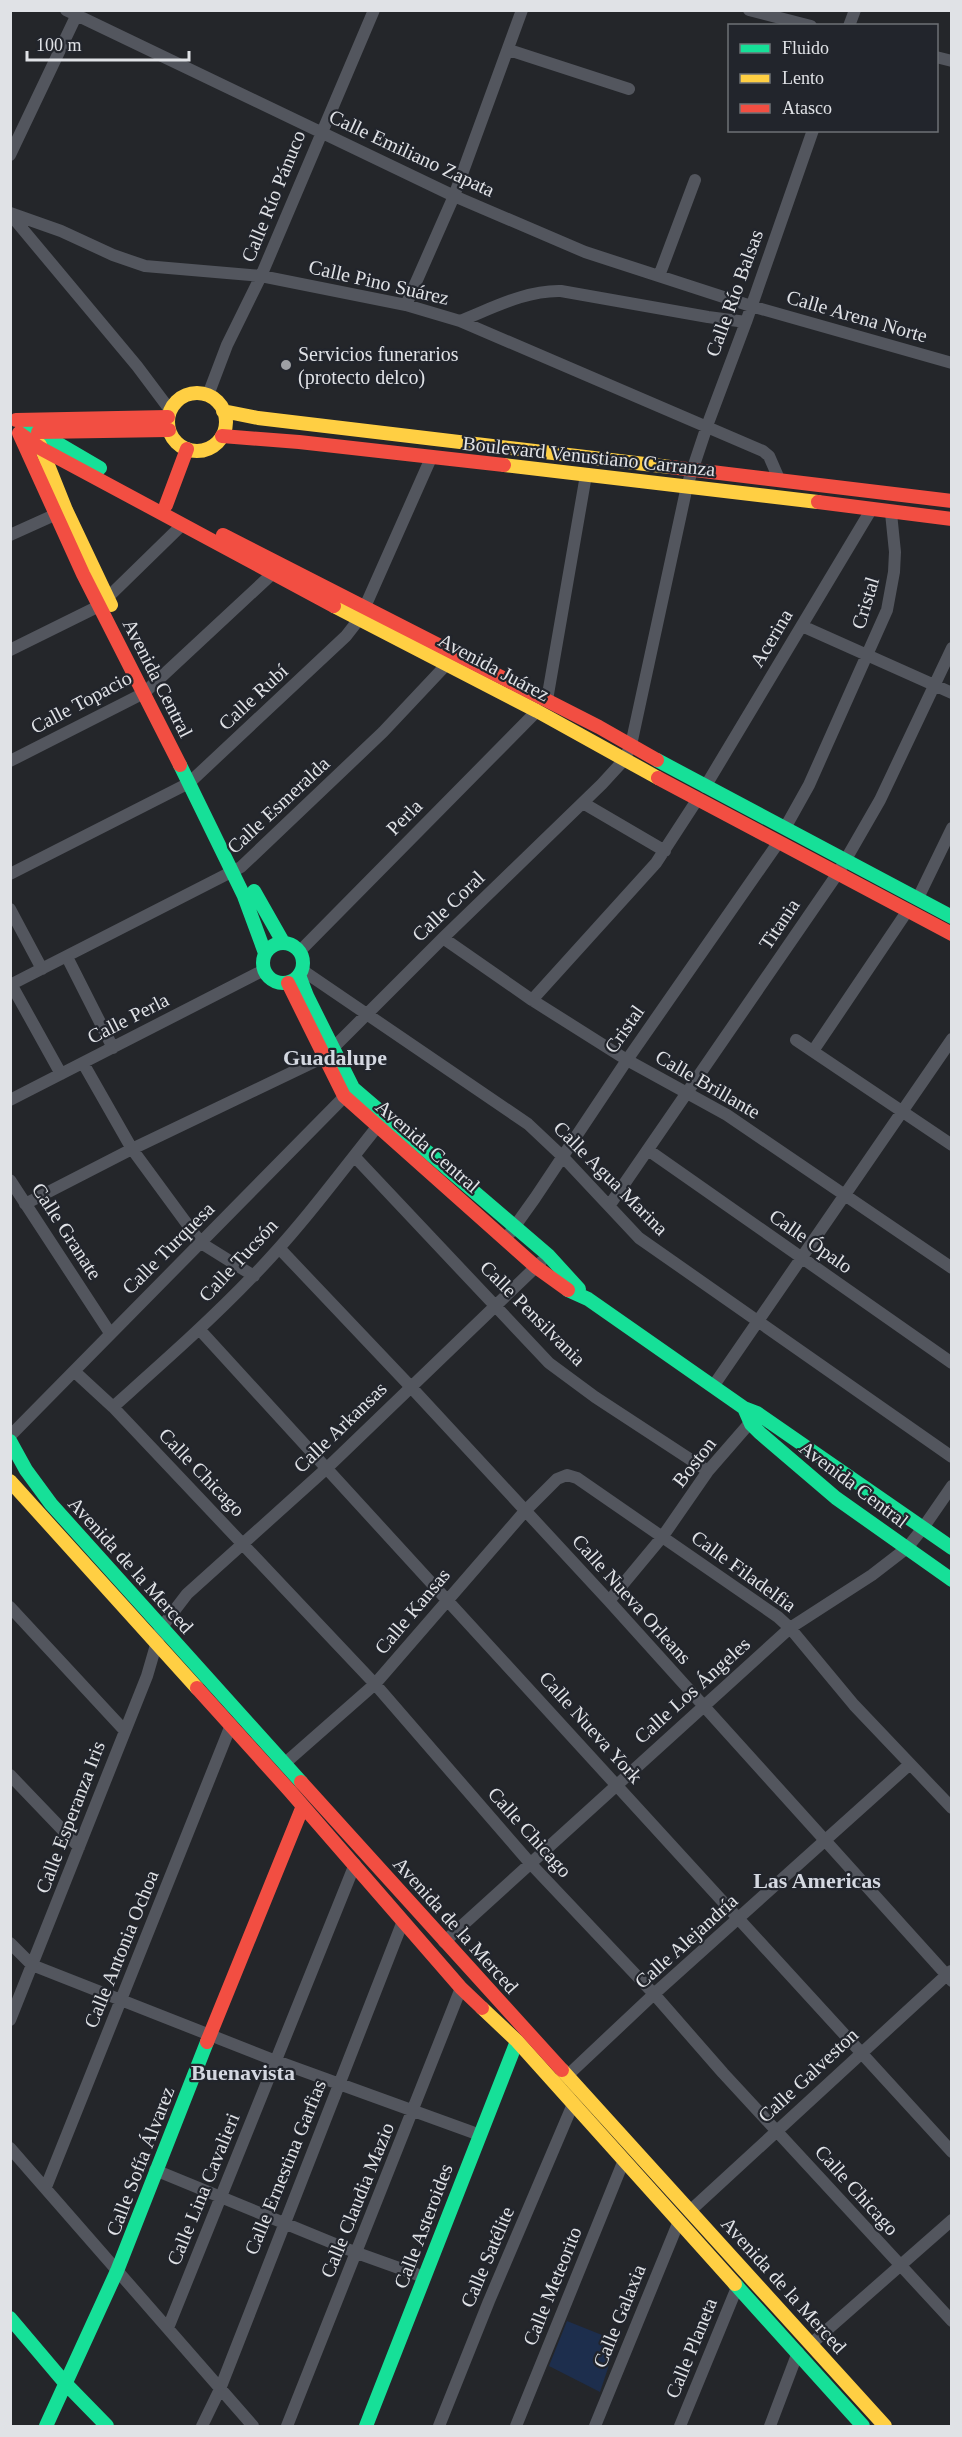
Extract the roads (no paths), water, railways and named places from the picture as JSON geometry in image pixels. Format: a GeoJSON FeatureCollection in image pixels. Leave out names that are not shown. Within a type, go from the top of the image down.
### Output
{"type":"FeatureCollection","features":[{"type":"Feature","properties":{"kind":"street","name":"Calle Río Pánuco"},"geometry":{"type":"LineString","coordinates":[[208,395],[227,345],[261,276],[374,10]]}},
{"type":"Feature","properties":{"kind":"street"},"geometry":{"type":"LineString","coordinates":[[406,305],[454,196],[522,10]]}},
{"type":"Feature","properties":{"kind":"street"},"geometry":{"type":"LineString","coordinates":[[749,10],[803,24]]}},
{"type":"Feature","properties":{"kind":"street","name":"Calle Emiliano Zapata"},"geometry":{"type":"LineString","coordinates":[[74,12],[454,196],[604,259],[751,306]]}},
{"type":"Feature","properties":{"kind":"street"},"geometry":{"type":"LineString","coordinates":[[10,155],[74,12]]}},
{"type":"Feature","properties":{"kind":"street"},"geometry":{"type":"LineString","coordinates":[[509,50],[629,88]]}},
{"type":"Feature","properties":{"kind":"street","name":"Calle Río Balsas"},"geometry":{"type":"LineString","coordinates":[[693,469],[706,426],[746,322],[812,132]]}},
{"type":"Feature","properties":{"kind":"street"},"geometry":{"type":"LineString","coordinates":[[659,276],[695,180]]}},
{"type":"Feature","properties":{"kind":"street"},"geometry":{"type":"LineString","coordinates":[[10,213],[136,366],[169,419],[175,441],[187,449],[206,449],[222,436],[225,424],[223,411],[208,395],[190,394],[182,397],[169,419]]}},
{"type":"Feature","properties":{"kind":"street","name":"Calle Pino Suárez"},"geometry":{"type":"LineString","coordinates":[[10,213],[61,231],[113,255],[145,266],[261,276],[406,305],[460,321],[763,451],[769,456],[779,479]]}},
{"type":"Feature","properties":{"kind":"street"},"geometry":{"type":"LineString","coordinates":[[460,321],[531,294],[561,291],[717,319],[746,322]]}},
{"type":"Feature","properties":{"kind":"street","name":"Calle Arena Norte"},"geometry":{"type":"LineString","coordinates":[[751,306],[951,363]]}},
{"type":"Feature","properties":{"kind":"street","name":"Boulevard Venustiano Carranza"},"geometry":{"type":"LineString","coordinates":[[223,411],[258,418],[951,501]]}},
{"type":"Feature","properties":{"kind":"street"},"geometry":{"type":"LineString","coordinates":[[14,425],[169,419]]}},
{"type":"Feature","properties":{"kind":"street","name":"Avenida Central"},"geometry":{"type":"LineString","coordinates":[[14,425],[237,870],[265,953]]}},
{"type":"Feature","properties":{"kind":"street","name":"Avenida Juárez"},"geometry":{"type":"LineString","coordinates":[[14,425],[40,448],[272,574],[362,613],[395,621],[951,917]]}},
{"type":"Feature","properties":{"kind":"street","name":"Avenida Central"},"geometry":{"type":"LineString","coordinates":[[37,425],[40,448],[60,513]]}},
{"type":"Feature","properties":{"kind":"street","name":"Avenida Juárez"},"geometry":{"type":"LineString","coordinates":[[37,425],[166,505],[362,613],[447,664],[697,800],[951,934]]}},
{"type":"Feature","properties":{"kind":"street","name":"Boulevard Venustiano Carranza"},"geometry":{"type":"LineString","coordinates":[[222,436],[299,442],[687,486],[951,519]]}},
{"type":"Feature","properties":{"kind":"street"},"geometry":{"type":"LineString","coordinates":[[166,505],[187,449]]}},
{"type":"Feature","properties":{"kind":"street","name":"Calle Rubí"},"geometry":{"type":"LineString","coordinates":[[10,874],[193,780],[335,646],[362,613],[431,458]]}},
{"type":"Feature","properties":{"kind":"street","name":"Calle Coral"},"geometry":{"type":"LineString","coordinates":[[26,1204],[329,1052],[624,760],[631,745],[687,486],[693,469]]}},
{"type":"Feature","properties":{"kind":"street"},"geometry":{"type":"LineString","coordinates":[[547,700],[586,475]]}},
{"type":"Feature","properties":{"kind":"street","name":"Acerina"},"geometry":{"type":"LineString","coordinates":[[705,787],[871,510]]}},
{"type":"Feature","properties":{"kind":"street"},"geometry":{"type":"LineString","coordinates":[[10,536],[60,513]]}},
{"type":"Feature","properties":{"kind":"street","name":"Cristal"},"geometry":{"type":"LineString","coordinates":[[785,828],[809,785],[869,655],[887,610],[896,552],[891,513]]}},
{"type":"Feature","properties":{"kind":"street"},"geometry":{"type":"LineString","coordinates":[[10,650],[103,602],[182,525]]}},
{"type":"Feature","properties":{"kind":"street","name":"Calle Topacio"},"geometry":{"type":"LineString","coordinates":[[10,761],[148,689],[272,574]]}},
{"type":"Feature","properties":{"kind":"street"},"geometry":{"type":"LineString","coordinates":[[802,626],[951,693]]}},
{"type":"Feature","properties":{"kind":"street","name":"Titania"},"geometry":{"type":"LineString","coordinates":[[609,1206],[838,873],[880,800],[951,648]]}},
{"type":"Feature","properties":{"kind":"street","name":"Calle Esmeralda"},"geometry":{"type":"LineString","coordinates":[[11,984],[237,870],[383,732],[447,664]]}},
{"type":"Feature","properties":{"kind":"street","name":"Perla"},"geometry":{"type":"LineString","coordinates":[[300,951],[537,711]]}},
{"type":"Feature","properties":{"kind":"street"},"geometry":{"type":"LineString","coordinates":[[532,1000],[665,851],[697,800]]}},
{"type":"Feature","properties":{"kind":"street"},"geometry":{"type":"LineString","coordinates":[[583,803],[665,851]]}},
{"type":"Feature","properties":{"kind":"street"},"geometry":{"type":"LineString","coordinates":[[918,898],[951,828]]}},
{"type":"Feature","properties":{"kind":"street","name":"Cristal"},"geometry":{"type":"LineString","coordinates":[[510,1233],[778,843]]}},
{"type":"Feature","properties":{"kind":"street","name":"Avenida Central"},"geometry":{"type":"LineString","coordinates":[[237,870],[283,942]]}},
{"type":"Feature","properties":{"kind":"street"},"geometry":{"type":"LineString","coordinates":[[10,909],[42,969]]}},
{"type":"Feature","properties":{"kind":"street"},"geometry":{"type":"LineString","coordinates":[[813,1051],[908,910]]}},
{"type":"Feature","properties":{"kind":"street","name":"Calle Brillante"},"geometry":{"type":"LineString","coordinates":[[442,938],[532,1000],[627,1060],[727,1115],[950,1263]]}},
{"type":"Feature","properties":{"kind":"street"},"geometry":{"type":"LineString","coordinates":[[283,942],[300,951],[304,963],[297,976],[274,981],[264,970],[265,953],[270,947],[283,942]]}},
{"type":"Feature","properties":{"kind":"street"},"geometry":{"type":"LineString","coordinates":[[67,957],[113,1047]]}},
{"type":"Feature","properties":{"kind":"street","name":"Calle Perla"},"geometry":{"type":"LineString","coordinates":[[10,1100],[264,970]]}},
{"type":"Feature","properties":{"kind":"street","name":"Avenida Central"},"geometry":{"type":"LineString","coordinates":[[297,976],[348,1092],[377,1127],[510,1233],[548,1255],[588,1299]]}},
{"type":"Feature","properties":{"kind":"street","name":"Calle Agua Marina"},"geometry":{"type":"LineString","coordinates":[[297,976],[368,1013],[518,1116],[563,1157],[639,1238],[951,1457]]}},
{"type":"Feature","properties":{"kind":"street"},"geometry":{"type":"LineString","coordinates":[[11,984],[61,1074]]}},
{"type":"Feature","properties":{"kind":"street"},"geometry":{"type":"LineString","coordinates":[[714,1385],[951,1039]]}},
{"type":"Feature","properties":{"kind":"street"},"geometry":{"type":"LineString","coordinates":[[796,1040],[951,1145]]}},
{"type":"Feature","properties":{"kind":"street"},"geometry":{"type":"LineString","coordinates":[[83,1064],[132,1149],[201,1243],[254,1276]]}},
{"type":"Feature","properties":{"kind":"street","name":"Avenida Central"},"geometry":{"type":"LineString","coordinates":[[348,1092],[510,1233],[536,1267],[561,1285],[588,1299],[714,1385],[751,1415],[951,1548]]}},
{"type":"Feature","properties":{"kind":"street","name":"Calle Turquesa"},"geometry":{"type":"LineString","coordinates":[[10,1436],[348,1092]]}},
{"type":"Feature","properties":{"kind":"street","name":"Calle Tucsón"},"geometry":{"type":"LineString","coordinates":[[113,1407],[254,1276],[377,1127]]}},
{"type":"Feature","properties":{"kind":"street","name":"Calle Ópalo"},"geometry":{"type":"LineString","coordinates":[[648,1150],[951,1363]]}},
{"type":"Feature","properties":{"kind":"street","name":"Calle Pensilvania"},"geometry":{"type":"LineString","coordinates":[[354,1156],[549,1363],[708,1471]]}},
{"type":"Feature","properties":{"kind":"street","name":"Calle Granate"},"geometry":{"type":"LineString","coordinates":[[10,1180],[110,1333]]}},
{"type":"Feature","properties":{"kind":"street","name":"Calle Nueva Orleans"},"geometry":{"type":"LineString","coordinates":[[279,1248],[609,1601],[950,1975]]}},
{"type":"Feature","properties":{"kind":"street","name":"Calle Arkansas"},"geometry":{"type":"LineString","coordinates":[[161,1628],[187,1594],[327,1468],[548,1255]]}},
{"type":"Feature","properties":{"kind":"street","name":"Calle Nueva York"},"geometry":{"type":"LineString","coordinates":[[199,1329],[518,1674],[616,1786],[741,1918],[951,2152]]}},
{"type":"Feature","properties":{"kind":"street","name":"Calle Chicago"},"geometry":{"type":"LineString","coordinates":[[75,1372],[113,1407],[375,1684],[530,1863],[654,1994],[723,2073],[951,2321]]}},
{"type":"Feature","properties":{"kind":"street","name":"Avenida Central"},"geometry":{"type":"LineString","coordinates":[[751,1415],[783,1454],[836,1498],[951,1580]]}},
{"type":"Feature","properties":{"kind":"street","name":"Boston"},"geometry":{"type":"LineString","coordinates":[[609,1601],[663,1536],[708,1471],[751,1415]]}},
{"type":"Feature","properties":{"kind":"street","name":"Avenida de la Merced"},"geometry":{"type":"LineString","coordinates":[[10,1441],[26,1470],[51,1504],[161,1628],[444,1942],[691,2210],[885,2427]]}},
{"type":"Feature","properties":{"kind":"street","name":"Calle Kansas"},"geometry":{"type":"LineString","coordinates":[[284,1764],[375,1684],[447,1598],[525,1511],[563,1476]]}},
{"type":"Feature","properties":{"kind":"street","name":"Calle Filadelfia"},"geometry":{"type":"LineString","coordinates":[[563,1476],[578,1478],[764,1607],[790,1628],[855,1705],[951,1808]]}},
{"type":"Feature","properties":{"kind":"street"},"geometry":{"type":"LineString","coordinates":[[836,1498],[850,1479]]}},
{"type":"Feature","properties":{"kind":"street","name":"Avenida de la Merced"},"geometry":{"type":"LineString","coordinates":[[10,1481],[355,1864],[461,1988],[517,2040],[863,2427]]}},
{"type":"Feature","properties":{"kind":"street","name":"Calle Los Ángeles"},"geometry":{"type":"LineString","coordinates":[[444,1942],[790,1628],[872,1575],[907,1548],[951,1486]]}},
{"type":"Feature","properties":{"kind":"street"},"geometry":{"type":"LineString","coordinates":[[10,1607],[125,1731]]}},
{"type":"Feature","properties":{"kind":"street","name":"Calle Esperanza Iris"},"geometry":{"type":"LineString","coordinates":[[10,2020],[147,1676],[161,1628]]}},
{"type":"Feature","properties":{"kind":"street","name":"Calle Antonia Ochoa"},"geometry":{"type":"LineString","coordinates":[[46,2187],[231,1725]]}},
{"type":"Feature","properties":{"kind":"street","name":"Calle Alejandría"},"geometry":{"type":"LineString","coordinates":[[568,2076],[654,1994],[910,1764]]}},
{"type":"Feature","properties":{"kind":"street"},"geometry":{"type":"LineString","coordinates":[[10,1775],[79,1847]]}},
{"type":"Feature","properties":{"kind":"street","name":"Calle Sofía Álvarez"},"geometry":{"type":"LineString","coordinates":[[46,2427],[117,2271],[155,2170],[303,1806]]}},
{"type":"Feature","properties":{"kind":"street","name":"Calle Lina Cavalieri"},"geometry":{"type":"LineString","coordinates":[[168,2328],[355,1864]]}},
{"type":"Feature","properties":{"kind":"street","name":"Calle Ernestina Garfias"},"geometry":{"type":"LineString","coordinates":[[202,2427],[220,2389],[403,1922]]}},
{"type":"Feature","properties":{"kind":"street"},"geometry":{"type":"LineString","coordinates":[[10,1943],[33,1965],[276,2061],[480,2135]]}},
{"type":"Feature","properties":{"kind":"street","name":"Calle Galveston"},"geometry":{"type":"LineString","coordinates":[[691,2210],[861,2053],[950,1975]]}},
{"type":"Feature","properties":{"kind":"street","name":"Calle Claudia Mazio"},"geometry":{"type":"LineString","coordinates":[[287,2427],[461,1988]]}},
{"type":"Feature","properties":{"kind":"street","name":"Calle Asteroides"},"geometry":{"type":"LineString","coordinates":[[366,2427],[517,2040]]}},
{"type":"Feature","properties":{"kind":"street","name":"Calle Satélite"},"geometry":{"type":"LineString","coordinates":[[439,2427],[489,2301],[573,2104]]}},
{"type":"Feature","properties":{"kind":"street"},"geometry":{"type":"LineString","coordinates":[[10,2148],[253,2427]]}},
{"type":"Feature","properties":{"kind":"street","name":"Calle Meteorito"},"geometry":{"type":"LineString","coordinates":[[516,2427],[624,2160]]}},
{"type":"Feature","properties":{"kind":"street"},"geometry":{"type":"LineString","coordinates":[[155,2170],[357,2253],[424,2277]]}},
{"type":"Feature","properties":{"kind":"street"},"geometry":{"type":"LineString","coordinates":[[810,2344],[951,2220]]}},
{"type":"Feature","properties":{"kind":"street","name":"Calle Galaxia"},"geometry":{"type":"LineString","coordinates":[[595,2427],[679,2221]]}},
{"type":"Feature","properties":{"kind":"street","name":"Calle Planeta"},"geometry":{"type":"LineString","coordinates":[[680,2427],[738,2285]]}},
{"type":"Feature","properties":{"kind":"street"},"geometry":{"type":"LineString","coordinates":[[10,2318],[65,2383],[107,2427]]}},
{"type":"Feature","properties":{"kind":"street"},"geometry":{"type":"LineString","coordinates":[[770,2427],[798,2352]]}},
{"type":"Feature","properties":{"kind":"place","name":"Servicios funerarios (protecto delco)"},"geometry":{"type":"Point","coordinates":[286,365]}},
{"type":"Feature","properties":{"kind":"district","name":"Guadalupe"},"geometry":{"type":"Point","coordinates":[335,1057]}},
{"type":"Feature","properties":{"kind":"district","name":"Las Americas"},"geometry":{"type":"Point","coordinates":[817,1880]}},
{"type":"Feature","properties":{"kind":"district","name":"Buenavista"},"geometry":{"type":"Point","coordinates":[243,2072]}}]}
